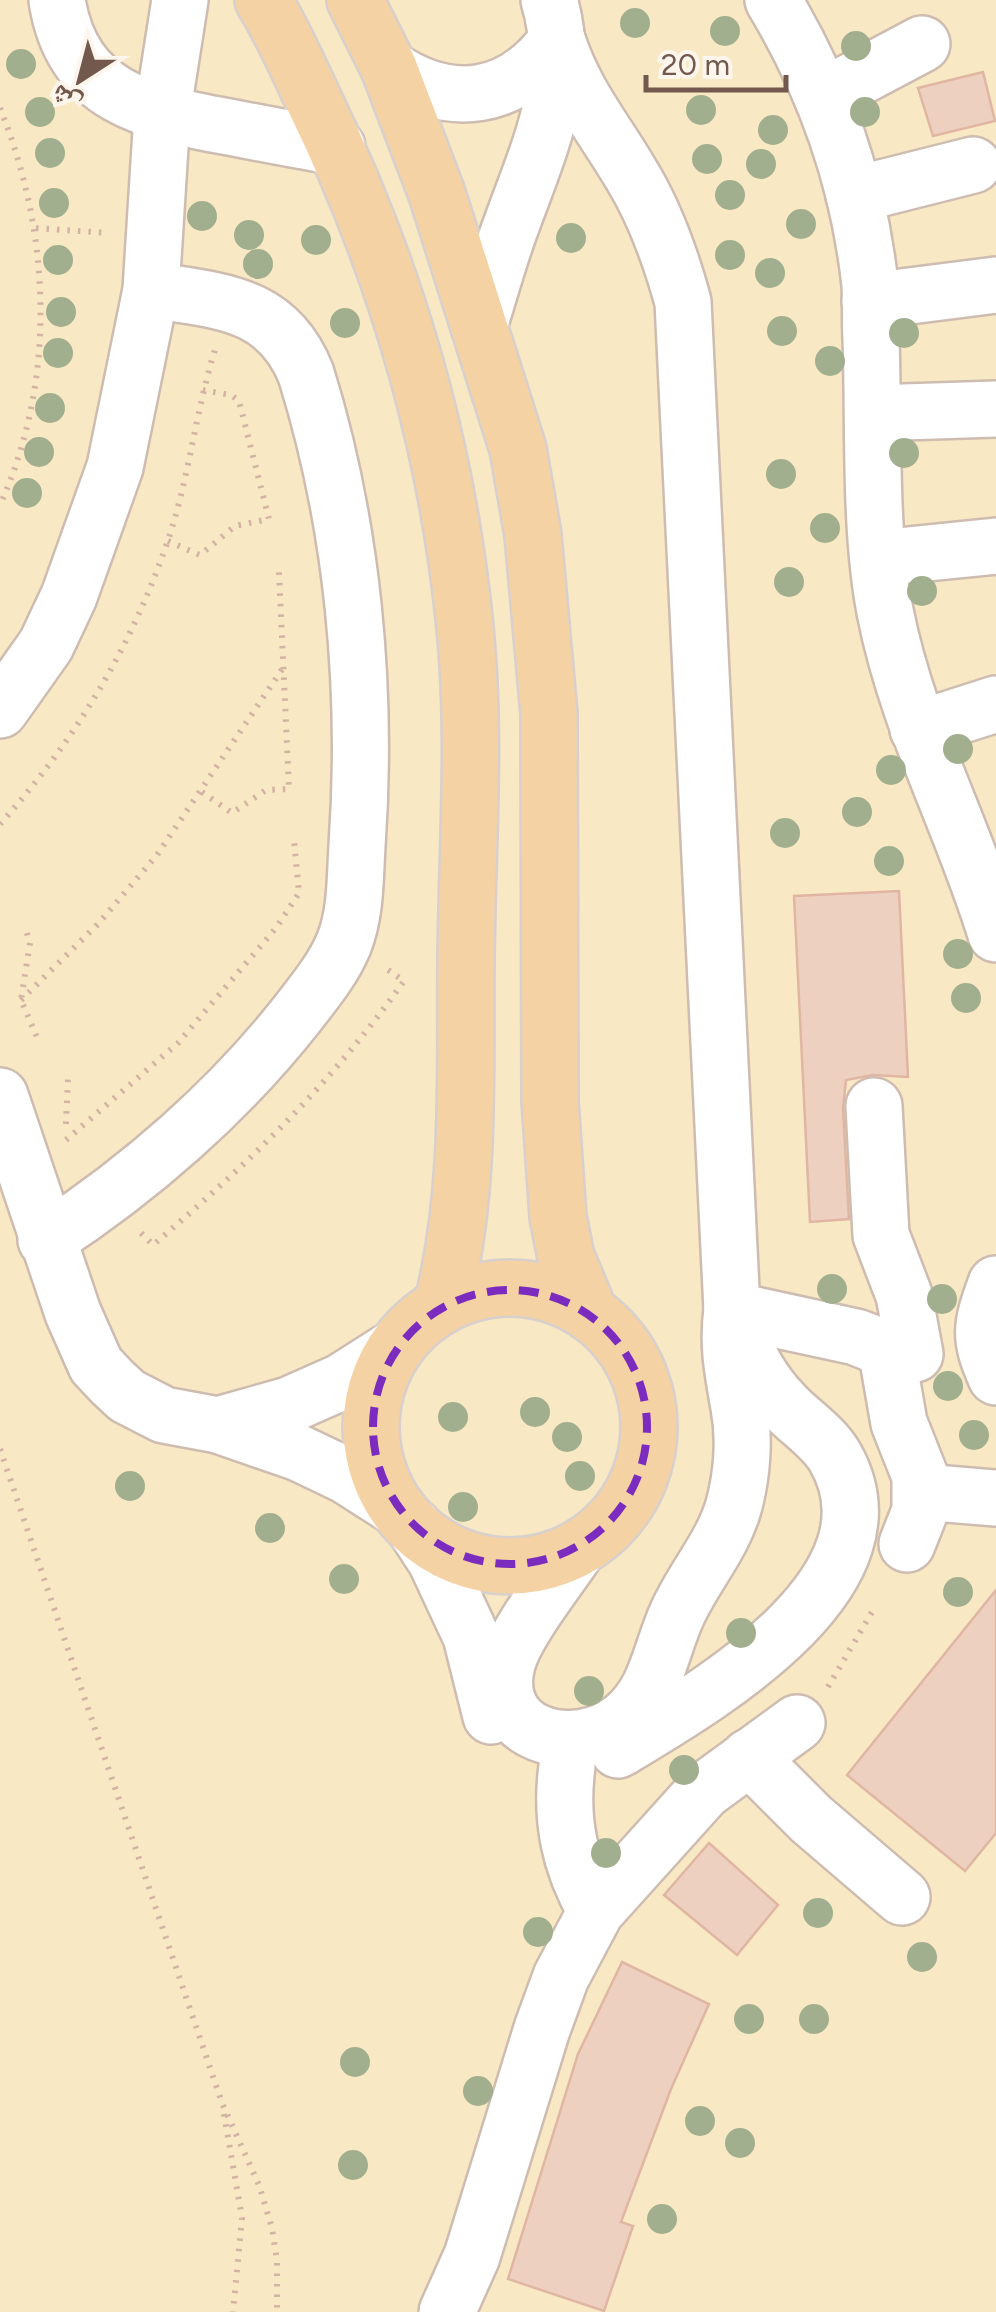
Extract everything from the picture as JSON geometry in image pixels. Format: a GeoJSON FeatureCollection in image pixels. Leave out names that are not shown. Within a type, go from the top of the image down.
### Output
{"type":"FeatureCollection","features":[{"type":"Feature","properties":{"kind":"main road"},"geometry":{"type":"LineString","coordinates":[[263,0],[337,147],[387,268],[438,446],[465,629],[469,718],[464,1147],[453,1262],[442,1306]]}},
{"type":"Feature","properties":{"kind":"main road"},"geometry":{"type":"LineString","coordinates":[[354,0],[389,68],[437,194],[518,449],[534,535],[549,714],[550,1101],[560,1230],[576,1286],[590,1314]]}},
{"type":"Feature","properties":{"kind":"main road"},"geometry":{"type":"LineString","coordinates":[[532,1290],[562,1298],[590,1314],[613,1334],[632,1359],[644,1388],[649,1418],[648,1450],[640,1480],[624,1507],[604,1531],[578,1548],[531,1565],[480,1563],[434,1543],[406,1518],[383,1482],[371,1427],[382,1372],[396,1347],[416,1324],[442,1306],[486,1291],[532,1290]]}},
{"type":"Feature","properties":{"kind":"lane"},"geometry":{"type":"LineString","coordinates":[[58,0],[61,24],[85,69],[115,94],[162,115],[337,147]]}},
{"type":"Feature","properties":{"kind":"lane"},"geometry":{"type":"LineString","coordinates":[[0,710],[46,645],[92,540],[115,467],[151,290],[162,115],[180,0]]}},
{"type":"Feature","properties":{"kind":"lane"},"geometry":{"type":"LineString","coordinates":[[774,0],[824,96],[862,227],[870,301],[878,558],[894,654],[918,729],[982,853],[996,934]]}},
{"type":"Feature","properties":{"kind":"lane"},"geometry":{"type":"LineString","coordinates":[[389,68],[427,89],[480,92],[510,83],[528,72],[553,20]]}},
{"type":"Feature","properties":{"kind":"lane"},"geometry":{"type":"LineString","coordinates":[[553,20],[574,88],[632,176],[656,224],[683,302]]}},
{"type":"Feature","properties":{"kind":"lane"},"geometry":{"type":"LineString","coordinates":[[479,326],[552,104],[553,20]]}},
{"type":"Feature","properties":{"kind":"lane"},"geometry":{"type":"LineString","coordinates":[[553,20],[660,164],[689,219],[692,261],[683,302],[732,1310],[728,1352],[740,1408],[742,1456],[740,1480],[726,1528],[678,1612],[647,1694],[620,1722],[604,1732],[569,1741],[537,1733],[524,1724],[507,1695],[507,1662],[578,1548]]}},
{"type":"Feature","properties":{"kind":"lane"},"geometry":{"type":"LineString","coordinates":[[824,96],[922,44]]}},
{"type":"Feature","properties":{"kind":"lane"},"geometry":{"type":"LineString","coordinates":[[524,196],[534,181],[564,162],[600,160],[632,176]]}},
{"type":"Feature","properties":{"kind":"lane"},"geometry":{"type":"LineString","coordinates":[[854,195],[973,165]]}},
{"type":"Feature","properties":{"kind":"lane"},"geometry":{"type":"LineString","coordinates":[[870,301],[996,285]]}},
{"type":"Feature","properties":{"kind":"lane"},"geometry":{"type":"LineString","coordinates":[[46,1240],[102,1204],[254,1066],[319,986],[343,945],[351,920],[360,778],[356,635],[342,532],[310,387],[298,354],[266,319],[231,303],[151,290]]}},
{"type":"Feature","properties":{"kind":"lane"},"geometry":{"type":"LineString","coordinates":[[873,414],[996,410]]}},
{"type":"Feature","properties":{"kind":"lane"},"geometry":{"type":"LineString","coordinates":[[878,558],[996,546]]}},
{"type":"Feature","properties":{"kind":"lane"},"geometry":{"type":"LineString","coordinates":[[918,729],[996,704]]}},
{"type":"Feature","properties":{"kind":"lane"},"geometry":{"type":"LineString","coordinates":[[0,1096],[46,1240],[96,1366],[146,1408],[218,1425],[299,1453],[346,1476],[406,1518],[436,1561],[471,1636],[497,1730],[519,1754],[534,1761],[567,1766],[616,1751],[738,1672],[817,1596],[842,1559],[852,1516],[843,1473],[832,1453],[764,1382],[732,1310]]}},
{"type":"Feature","properties":{"kind":"lane"},"geometry":{"type":"LineString","coordinates":[[874,1106],[881,1234],[904,1295],[899,1423],[916,1459],[922,1492],[915,1528],[907,1544]]}},
{"type":"Feature","properties":{"kind":"lane"},"geometry":{"type":"LineString","coordinates":[[732,1310],[856,1337],[902,1358],[990,1357],[984,1316],[996,1284]]}},
{"type":"Feature","properties":{"kind":"lane"},"geometry":{"type":"LineString","coordinates":[[218,1425],[289,1405],[341,1382],[396,1347]]}},
{"type":"Feature","properties":{"kind":"lane"},"geometry":{"type":"LineString","coordinates":[[742,1456],[777,1431],[800,1422]]}},
{"type":"Feature","properties":{"kind":"lane"},"geometry":{"type":"LineString","coordinates":[[922,1492],[996,1498]]}},
{"type":"Feature","properties":{"kind":"lane"},"geometry":{"type":"LineString","coordinates":[[678,1612],[682,1642],[692,1655],[704,1666],[720,1672],[738,1672]]}},
{"type":"Feature","properties":{"kind":"lane"},"geometry":{"type":"LineString","coordinates":[[447,2312],[472,2256],[561,1977],[596,1911],[704,1790],[797,1723]]}},
{"type":"Feature","properties":{"kind":"lane"},"geometry":{"type":"LineString","coordinates":[[749,1757],[812,1820],[902,1897]]}},
{"type":"Feature","properties":{"kind":"lane"},"geometry":{"type":"LineString","coordinates":[[567,1766],[567,1842],[583,1889],[596,1911]]}},
{"type":"Feature","properties":{"kind":"path"},"geometry":{"type":"LineString","coordinates":[[0,108],[15,146],[36,228],[41,296],[32,396],[19,457],[0,505]]}},
{"type":"Feature","properties":{"kind":"path"},"geometry":{"type":"LineString","coordinates":[[36,228],[110,233]]}},
{"type":"Feature","properties":{"kind":"path"},"geometry":{"type":"LineString","coordinates":[[168,542],[200,556],[234,526],[269,519],[239,401],[202,390]]}},
{"type":"Feature","properties":{"kind":"path"},"geometry":{"type":"LineString","coordinates":[[202,792],[232,813],[266,790],[289,789],[280,572]]}},
{"type":"Feature","properties":{"kind":"path"},"geometry":{"type":"LineString","coordinates":[[22,1000],[98,924],[157,854],[285,665]]}},
{"type":"Feature","properties":{"kind":"path"},"geometry":{"type":"LineString","coordinates":[[64,1141],[178,1043],[276,928],[299,894],[294,842]]}},
{"type":"Feature","properties":{"kind":"path"},"geometry":{"type":"LineString","coordinates":[[27,933],[30,942],[22,1000],[39,1042]]}},
{"type":"Feature","properties":{"kind":"path"},"geometry":{"type":"LineString","coordinates":[[130,1219],[153,1245],[226,1183],[318,1092],[404,981]]}},
{"type":"Feature","properties":{"kind":"path"},"geometry":{"type":"LineString","coordinates":[[68,1078],[64,1141],[72,1154]]}},
{"type":"Feature","properties":{"kind":"path"},"geometry":{"type":"LineString","coordinates":[[0,1448],[222,2103],[259,2185],[278,2261],[277,2312]]}},
{"type":"Feature","properties":{"kind":"path"},"geometry":{"type":"LineString","coordinates":[[797,1723],[821,1700],[907,1544]]}},
{"type":"Feature","properties":{"kind":"path"},"geometry":{"type":"LineString","coordinates":[[222,2103],[242,2218],[233,2312]]}},
{"type":"Feature","properties":{"kind":"highlighted area"},"geometry":{"type":"Polygon","coordinates":[[[532,1290],[563,1299],[613,1334],[644,1388],[649,1419],[640,1480],[604,1531],[556,1558],[506,1566],[456,1555],[414,1527],[383,1482],[371,1427],[382,1372],[417,1324],[471,1293],[532,1290]]]}},
{"type":"Feature","properties":{"kind":"sand"},"geometry":{"type":"Polygon","coordinates":[[[0,0],[996,0],[996,2312],[0,2312],[0,0]]]}},
{"type":"Feature","properties":{"kind":"building"},"geometry":{"type":"Polygon","coordinates":[[[983,72],[995,121],[933,136],[918,88],[983,72]]]}},
{"type":"Feature","properties":{"kind":"building"},"geometry":{"type":"Polygon","coordinates":[[[899,891],[908,1077],[873,1075],[846,1080],[843,1108],[849,1219],[810,1222],[794,896],[899,891]]]}},
{"type":"Feature","properties":{"kind":"building"},"geometry":{"type":"Polygon","coordinates":[[[996,1590],[996,1833],[965,1871],[847,1775],[996,1590]]]}},
{"type":"Feature","properties":{"kind":"building"},"geometry":{"type":"Polygon","coordinates":[[[709,1843],[778,1905],[737,1955],[664,1895],[709,1843]]]}},
{"type":"Feature","properties":{"kind":"building"},"geometry":{"type":"Polygon","coordinates":[[[622,1962],[709,2004],[671,2089],[621,2222],[633,2226],[604,2311],[508,2279],[578,2054],[622,1962]]]}}]}
